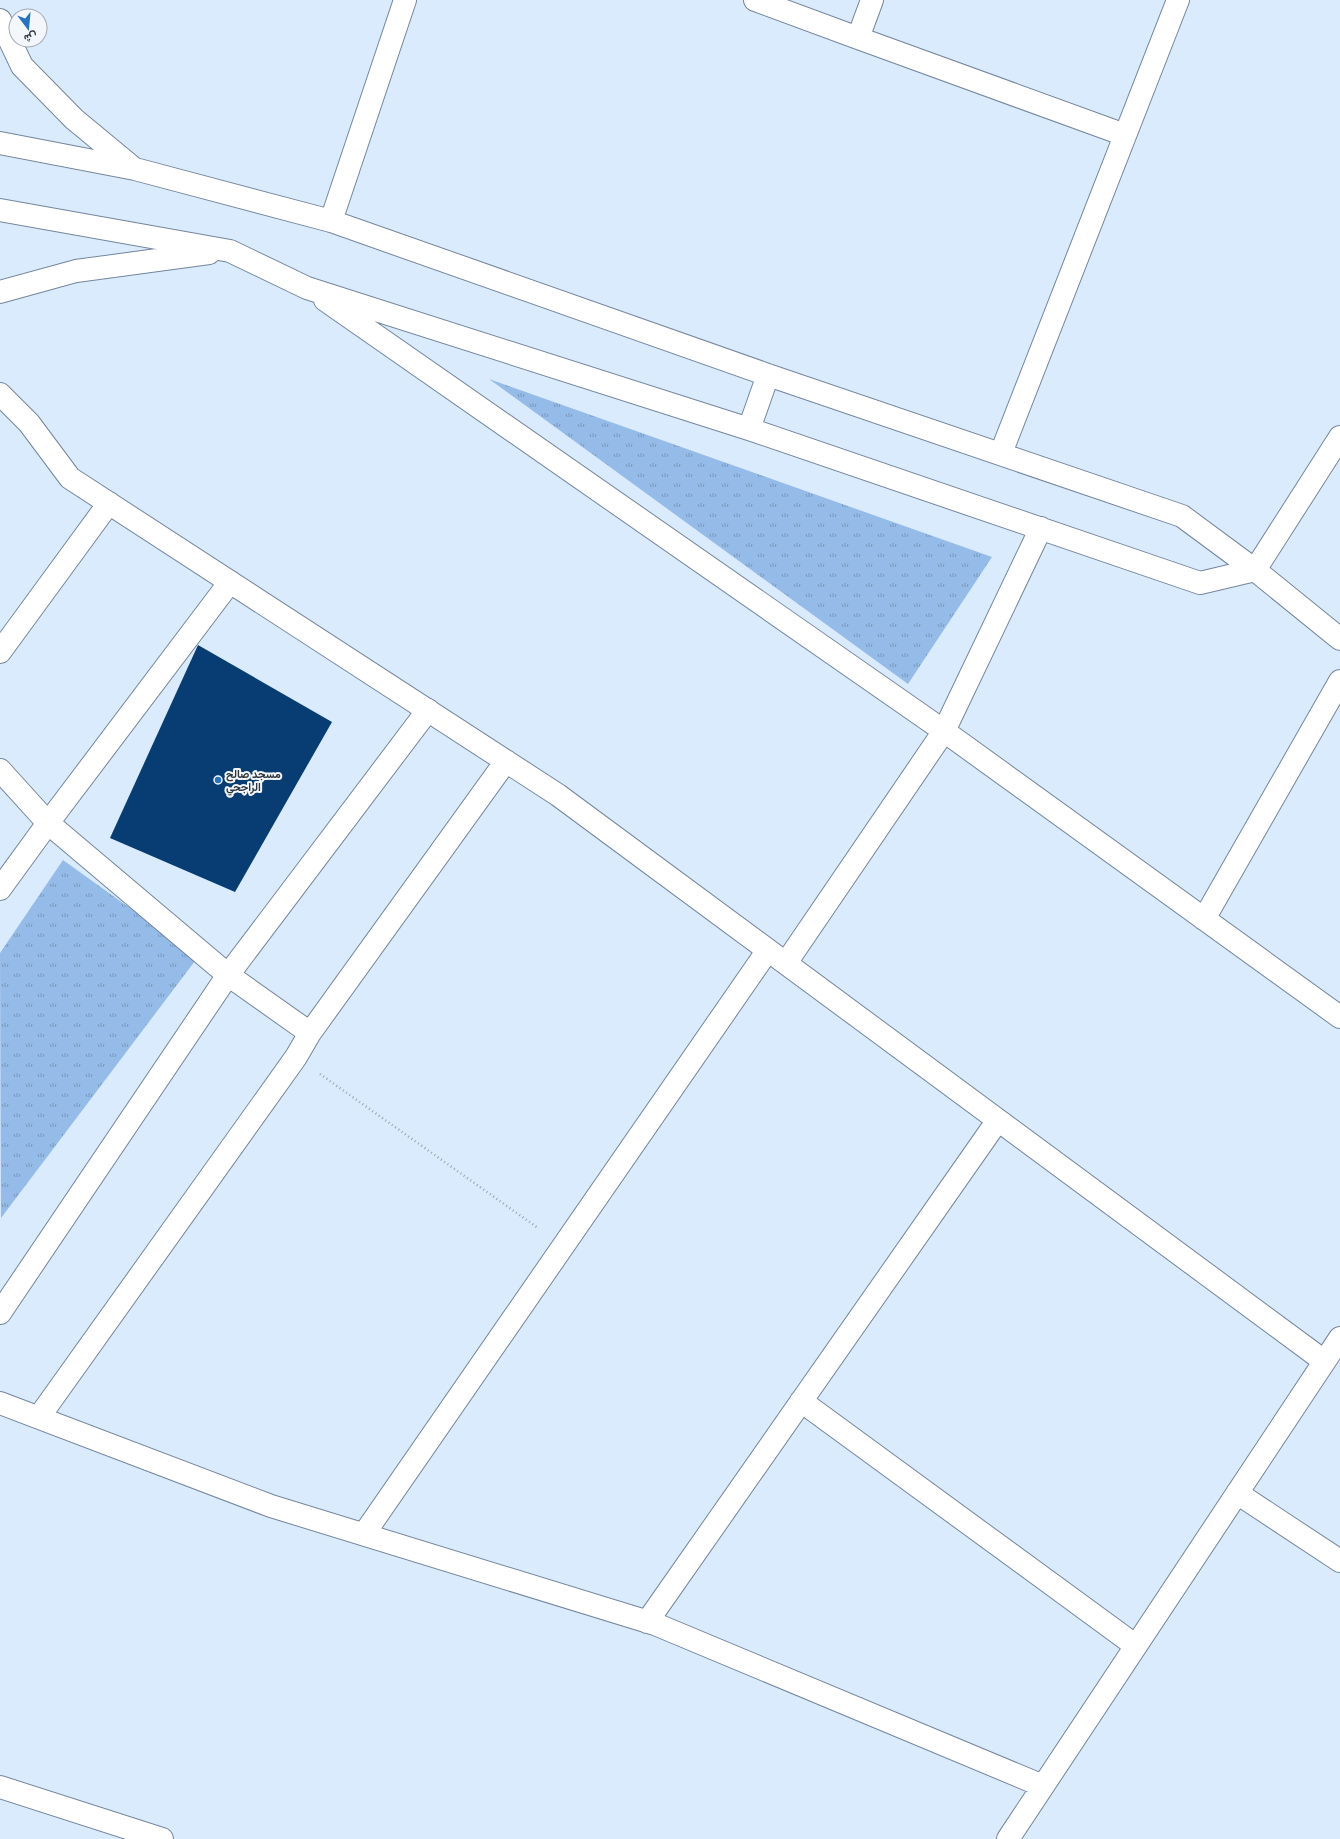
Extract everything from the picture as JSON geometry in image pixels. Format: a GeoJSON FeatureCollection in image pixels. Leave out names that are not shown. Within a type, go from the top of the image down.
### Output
{"type":"FeatureCollection","features":[{"type":"Feature","properties":{"kind":"street"},"geometry":{"type":"LineString","coordinates":[[331,221],[405,0]]}},
{"type":"Feature","properties":{"kind":"street"},"geometry":{"type":"LineString","coordinates":[[755,0],[1125,135]]}},
{"type":"Feature","properties":{"kind":"street"},"geometry":{"type":"LineString","coordinates":[[858,38],[872,0]]}},
{"type":"Feature","properties":{"kind":"street"},"geometry":{"type":"LineString","coordinates":[[1001,453],[1178,0]]}},
{"type":"Feature","properties":{"kind":"street"},"geometry":{"type":"LineString","coordinates":[[0,20],[22,66],[74,119],[135,168]]}},
{"type":"Feature","properties":{"kind":"street"},"geometry":{"type":"LineString","coordinates":[[0,143],[135,168],[331,221],[768,375],[1001,453],[1182,516],[1255,570],[1340,639]]}},
{"type":"Feature","properties":{"kind":"street"},"geometry":{"type":"LineString","coordinates":[[0,210],[230,251],[307,288],[749,429],[1200,583],[1255,570],[1340,437]]}},
{"type":"Feature","properties":{"kind":"street"},"geometry":{"type":"LineString","coordinates":[[0,292],[76,271],[230,251]]}},
{"type":"Feature","properties":{"kind":"street"},"geometry":{"type":"LineString","coordinates":[[307,288],[944,731],[1340,1017]]}},
{"type":"Feature","properties":{"kind":"street"},"geometry":{"type":"LineString","coordinates":[[749,429],[768,375]]}},
{"type":"Feature","properties":{"kind":"street"},"geometry":{"type":"LineString","coordinates":[[0,394],[29,423],[70,478],[558,795],[1324,1361]]}},
{"type":"Feature","properties":{"kind":"street"},"geometry":{"type":"LineString","coordinates":[[0,652],[109,504]]}},
{"type":"Feature","properties":{"kind":"street"},"geometry":{"type":"LineString","coordinates":[[786,963],[944,731],[1041,528]]}},
{"type":"Feature","properties":{"kind":"street"},"geometry":{"type":"LineString","coordinates":[[0,889],[230,582]]}},
{"type":"Feature","properties":{"kind":"street"},"geometry":{"type":"LineString","coordinates":[[1204,919],[1340,681]]}},
{"type":"Feature","properties":{"kind":"street"},"geometry":{"type":"LineString","coordinates":[[0,1313],[228,975],[428,710]]}},
{"type":"Feature","properties":{"kind":"street"},"geometry":{"type":"LineString","coordinates":[[39,1417],[296,1057],[310,1033],[506,761]]}},
{"type":"Feature","properties":{"kind":"street"},"geometry":{"type":"LineString","coordinates":[[0,770],[48,823],[228,975],[310,1033]]}},
{"type":"Feature","properties":{"kind":"street"},"geometry":{"type":"LineString","coordinates":[[364,1534],[768,950]]}},
{"type":"Feature","properties":{"kind":"street"},"geometry":{"type":"LineString","coordinates":[[647,1622],[998,1120]]}},
{"type":"Feature","properties":{"kind":"street"},"geometry":{"type":"LineString","coordinates":[[1008,1839],[1340,1338]]}},
{"type":"Feature","properties":{"kind":"street"},"geometry":{"type":"LineString","coordinates":[[801,1401],[1136,1646]]}},
{"type":"Feature","properties":{"kind":"street"},"geometry":{"type":"LineString","coordinates":[[0,1403],[271,1506],[647,1622],[1043,1786]]}},
{"type":"Feature","properties":{"kind":"street"},"geometry":{"type":"LineString","coordinates":[[1237,1493],[1340,1561]]}},
{"type":"Feature","properties":{"kind":"street"},"geometry":{"type":"LineString","coordinates":[[0,1787],[162,1839]]}},
{"type":"Feature","properties":{"kind":"path"},"geometry":{"type":"LineString","coordinates":[[296,1057],[563,1246]]}},
{"type":"Feature","properties":{"kind":"green space"},"geometry":{"type":"Polygon","coordinates":[[[489,379],[992,557],[908,684],[489,379]]]}},
{"type":"Feature","properties":{"kind":"green space"},"geometry":{"type":"Polygon","coordinates":[[[63,860],[198,957],[1,1218],[0,953],[63,860]]]}},
{"type":"Feature","properties":{"kind":"building","name":"مسجد صالح الراجحي"},"geometry":{"type":"Polygon","coordinates":[[[198,645],[332,722],[235,892],[110,838],[198,645]]]}},
{"type":"Feature","properties":{"kind":"place","name":"مسجد صالح الراجحي"},"geometry":{"type":"Point","coordinates":[218,780]}}]}
